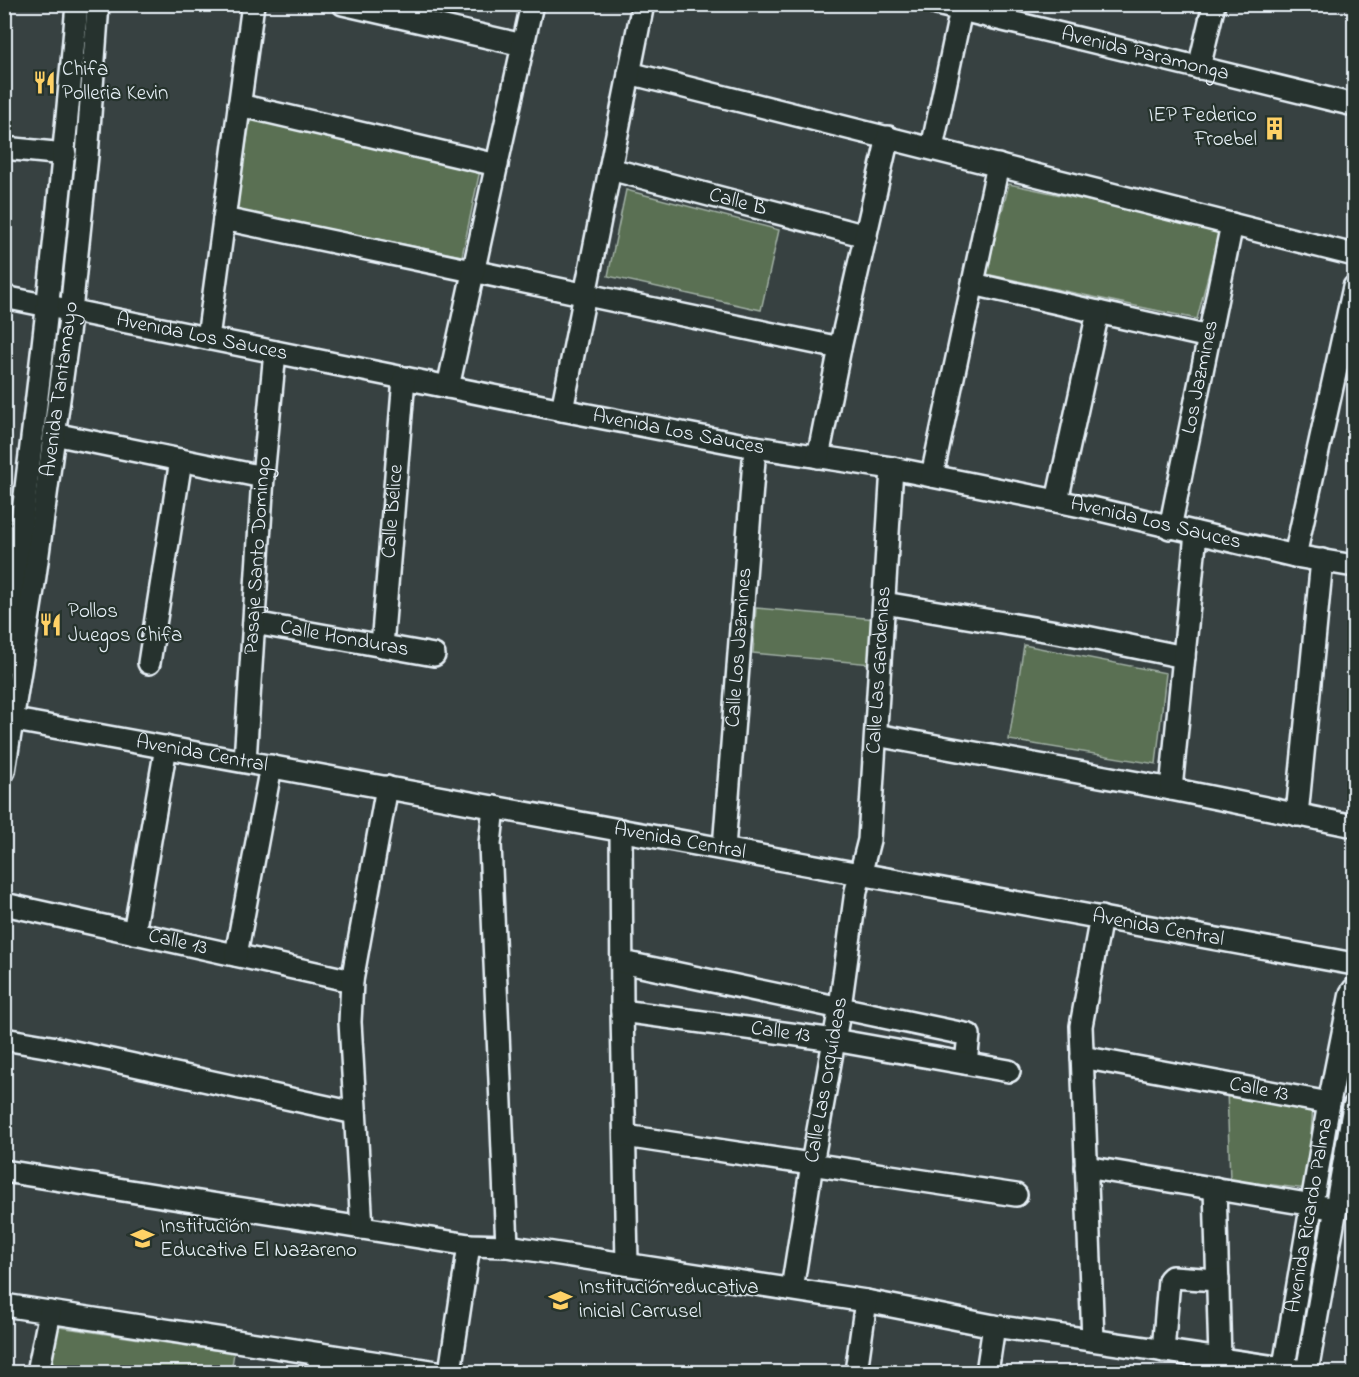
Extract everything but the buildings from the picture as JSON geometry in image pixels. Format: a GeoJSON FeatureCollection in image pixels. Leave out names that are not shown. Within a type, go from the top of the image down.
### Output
{"type":"FeatureCollection","features":[{"type":"Feature","properties":{"kind":"street","name":"Avenida Tantamayo"},"geometry":{"type":"LineString","coordinates":[[4,663],[10,578],[49,307],[65,154],[77,4]]}},
{"type":"Feature","properties":{"kind":"street","name":"Avenida Tantamayo"},"geometry":{"type":"LineString","coordinates":[[4,771],[9,718],[71,311],[87,156],[98,4]]}},
{"type":"Feature","properties":{"kind":"street"},"geometry":{"type":"LineString","coordinates":[[208,338],[253,4]]}},
{"type":"Feature","properties":{"kind":"street"},"geometry":{"type":"LineString","coordinates":[[343,4],[523,45]]}},
{"type":"Feature","properties":{"kind":"street"},"geometry":{"type":"LineString","coordinates":[[448,387],[532,4]]}},
{"type":"Feature","properties":{"kind":"street"},"geometry":{"type":"LineString","coordinates":[[562,410],[644,4]]}},
{"type":"Feature","properties":{"kind":"street"},"geometry":{"type":"LineString","coordinates":[[1198,68],[1214,4]]}},
{"type":"Feature","properties":{"kind":"street"},"geometry":{"type":"LineString","coordinates":[[932,148],[950,7]]}},
{"type":"Feature","properties":{"kind":"street","name":"Avenida Paramonga"},"geometry":{"type":"LineString","coordinates":[[950,7],[1354,105]]}},
{"type":"Feature","properties":{"kind":"street"},"geometry":{"type":"LineString","coordinates":[[629,74],[1354,255]]}},
{"type":"Feature","properties":{"kind":"street"},"geometry":{"type":"LineString","coordinates":[[239,105],[497,165]]}},
{"type":"Feature","properties":{"kind":"street"},"geometry":{"type":"LineString","coordinates":[[818,457],[840,348],[888,137]]}},
{"type":"Feature","properties":{"kind":"street"},"geometry":{"type":"LineString","coordinates":[[4,148],[65,154]]}},
{"type":"Feature","properties":{"kind":"street"},"geometry":{"type":"LineString","coordinates":[[932,476],[999,165]]}},
{"type":"Feature","properties":{"kind":"street","name":"Calle B"},"geometry":{"type":"LineString","coordinates":[[610,169],[866,236]]}},
{"type":"Feature","properties":{"kind":"street"},"geometry":{"type":"LineString","coordinates":[[224,219],[840,348]]}},
{"type":"Feature","properties":{"kind":"street","name":"Los Jazmines"},"geometry":{"type":"LineString","coordinates":[[1170,528],[1232,224]]}},
{"type":"Feature","properties":{"kind":"street"},"geometry":{"type":"LineString","coordinates":[[973,284],[1209,337]]}},
{"type":"Feature","properties":{"kind":"street"},"geometry":{"type":"LineString","coordinates":[[1295,556],[1354,287]]}},
{"type":"Feature","properties":{"kind":"street","name":"Avenida Los Sauces"},"geometry":{"type":"LineString","coordinates":[[4,297],[562,410],[755,447],[892,468],[1057,501],[1295,556],[1354,566]]}},
{"type":"Feature","properties":{"kind":"street"},"geometry":{"type":"LineString","coordinates":[[1057,501],[1098,312]]}},
{"type":"Feature","properties":{"kind":"street","name":"Pasaje Santo Domingo"},"geometry":{"type":"LineString","coordinates":[[245,761],[262,477],[275,352]]}},
{"type":"Feature","properties":{"kind":"street","name":"Calle Bélice"},"geometry":{"type":"LineString","coordinates":[[382,646],[404,378]]}},
{"type":"Feature","properties":{"kind":"street"},"geometry":{"type":"LineString","coordinates":[[54,434],[262,477]]}},
{"type":"Feature","properties":{"kind":"street","name":"Calle Los Jazmines"},"geometry":{"type":"LineString","coordinates":[[724,849],[755,447]]}},
{"type":"Feature","properties":{"kind":"street"},"geometry":{"type":"LineString","coordinates":[[149,663],[181,460]]}},
{"type":"Feature","properties":{"kind":"street","name":"Calle Las Gardenias"},"geometry":{"type":"LineString","coordinates":[[862,874],[868,840],[876,735],[892,468]]}},
{"type":"Feature","properties":{"kind":"street"},"geometry":{"type":"LineString","coordinates":[[1171,789],[1196,533]]}},
{"type":"Feature","properties":{"kind":"street"},"geometry":{"type":"LineString","coordinates":[[1297,815],[1322,560]]}},
{"type":"Feature","properties":{"kind":"street"},"geometry":{"type":"LineString","coordinates":[[884,603],[1086,637],[1184,657]]}},
{"type":"Feature","properties":{"kind":"street","name":"Calle Honduras"},"geometry":{"type":"LineString","coordinates":[[254,623],[434,655]]}},
{"type":"Feature","properties":{"kind":"street","name":"Avenida Central"},"geometry":{"type":"LineString","coordinates":[[9,718],[1354,964]]}},
{"type":"Feature","properties":{"kind":"street"},"geometry":{"type":"LineString","coordinates":[[876,735],[1171,789],[1354,826]]}},
{"type":"Feature","properties":{"kind":"street"},"geometry":{"type":"LineString","coordinates":[[134,933],[166,747]]}},
{"type":"Feature","properties":{"kind":"street"},"geometry":{"type":"LineString","coordinates":[[236,955],[271,766]]}},
{"type":"Feature","properties":{"kind":"street"},"geometry":{"type":"LineString","coordinates":[[362,1228],[350,1022],[352,981],[387,787]]}},
{"type":"Feature","properties":{"kind":"street"},"geometry":{"type":"LineString","coordinates":[[494,807],[490,844],[507,1246]]}},
{"type":"Feature","properties":{"kind":"street"},"geometry":{"type":"LineString","coordinates":[[621,830],[627,1264]]}},
{"type":"Feature","properties":{"kind":"street","name":"Calle Las Orquídeas"},"geometry":{"type":"LineString","coordinates":[[792,1289],[840,1008],[856,891],[862,874]]}},
{"type":"Feature","properties":{"kind":"street","name":"Calle 13"},"geometry":{"type":"LineString","coordinates":[[4,904],[352,981]]}},
{"type":"Feature","properties":{"kind":"street"},"geometry":{"type":"LineString","coordinates":[[1093,1340],[1081,1026],[1101,917]]}},
{"type":"Feature","properties":{"kind":"street","name":"Calle 13"},"geometry":{"type":"LineString","coordinates":[[622,962],[969,1035],[966,1063]]}},
{"type":"Feature","properties":{"kind":"street","name":"Avenida Ricardo Palma"},"geometry":{"type":"LineString","coordinates":[[1283,1371],[1329,1103],[1351,993],[1354,989]]}},
{"type":"Feature","properties":{"kind":"street","name":"Calle 13"},"geometry":{"type":"LineString","coordinates":[[622,1011],[834,1040],[1009,1071]]}},
{"type":"Feature","properties":{"kind":"street"},"geometry":{"type":"LineString","coordinates":[[4,1039],[355,1113]]}},
{"type":"Feature","properties":{"kind":"street","name":"Calle 13"},"geometry":{"type":"LineString","coordinates":[[1082,1057],[1329,1103]]}},
{"type":"Feature","properties":{"kind":"street","name":"Avenida Ricardo Palma"},"geometry":{"type":"LineString","coordinates":[[1308,1372],[1354,1106]]}},
{"type":"Feature","properties":{"kind":"street"},"geometry":{"type":"LineString","coordinates":[[625,1136],[1016,1195]]}},
{"type":"Feature","properties":{"kind":"street"},"geometry":{"type":"LineString","coordinates":[[1086,1167],[1335,1209]]}},
{"type":"Feature","properties":{"kind":"street"},"geometry":{"type":"LineString","coordinates":[[4,1171],[469,1245],[507,1246],[866,1300],[994,1326],[1220,1359],[1283,1371],[1308,1372]]}},
{"type":"Feature","properties":{"kind":"street"},"geometry":{"type":"LineString","coordinates":[[1215,1188],[1220,1359]]}},
{"type":"Feature","properties":{"kind":"street"},"geometry":{"type":"LineString","coordinates":[[450,1372],[469,1245]]}},
{"type":"Feature","properties":{"kind":"street"},"geometry":{"type":"LineString","coordinates":[[1163,1351],[1169,1280],[1172,1277],[1218,1280]]}},
{"type":"Feature","properties":{"kind":"street"},"geometry":{"type":"LineString","coordinates":[[856,1372],[866,1300]]}},
{"type":"Feature","properties":{"kind":"street"},"geometry":{"type":"LineString","coordinates":[[4,1305],[320,1364],[437,1372]]}},
{"type":"Feature","properties":{"kind":"street"},"geometry":{"type":"LineString","coordinates":[[38,1372],[50,1312]]}},
{"type":"Feature","properties":{"kind":"street"},"geometry":{"type":"LineString","coordinates":[[987,1372],[994,1326]]}},
{"type":"Feature","properties":{"kind":"green space"},"geometry":{"type":"Polygon","coordinates":[[[251,118],[480,170],[462,256],[234,210],[251,118]]]}},
{"type":"Feature","properties":{"kind":"green space"},"geometry":{"type":"Polygon","coordinates":[[[1009,184],[1220,229],[1197,319],[986,274],[1009,184]]]}},
{"type":"Feature","properties":{"kind":"green space"},"geometry":{"type":"Polygon","coordinates":[[[626,190],[779,230],[761,310],[608,276],[626,190]]]}},
{"type":"Feature","properties":{"kind":"green space"},"geometry":{"type":"Polygon","coordinates":[[[756,608],[876,619],[872,664],[753,653],[756,608]]]}},
{"type":"Feature","properties":{"kind":"green space"},"geometry":{"type":"Polygon","coordinates":[[[1024,645],[1166,673],[1156,764],[1009,740],[1024,645]]]}},
{"type":"Feature","properties":{"kind":"green space"},"geometry":{"type":"Polygon","coordinates":[[[1227,1089],[1313,1106],[1307,1189],[1230,1180],[1227,1089]]]}},
{"type":"Feature","properties":{"kind":"green space"},"geometry":{"type":"Polygon","coordinates":[[[59,1327],[234,1353],[231,1372],[50,1372],[59,1327]]]}},
{"type":"Feature","properties":{"kind":"place","name":"Chifa Polleria Kevin"},"geometry":{"type":"Point","coordinates":[44,82]}},
{"type":"Feature","properties":{"kind":"place","name":"IEP Federico Froebel"},"geometry":{"type":"Point","coordinates":[1275,128]}},
{"type":"Feature","properties":{"kind":"place","name":"Pollos Juegos Chifa"},"geometry":{"type":"Point","coordinates":[50,624]}},
{"type":"Feature","properties":{"kind":"place","name":"Institución Educativa El Nazareno"},"geometry":{"type":"Point","coordinates":[142,1239]}},
{"type":"Feature","properties":{"kind":"place","name":"Institución educativa inicial Carrusel"},"geometry":{"type":"Point","coordinates":[561,1300]}}]}
